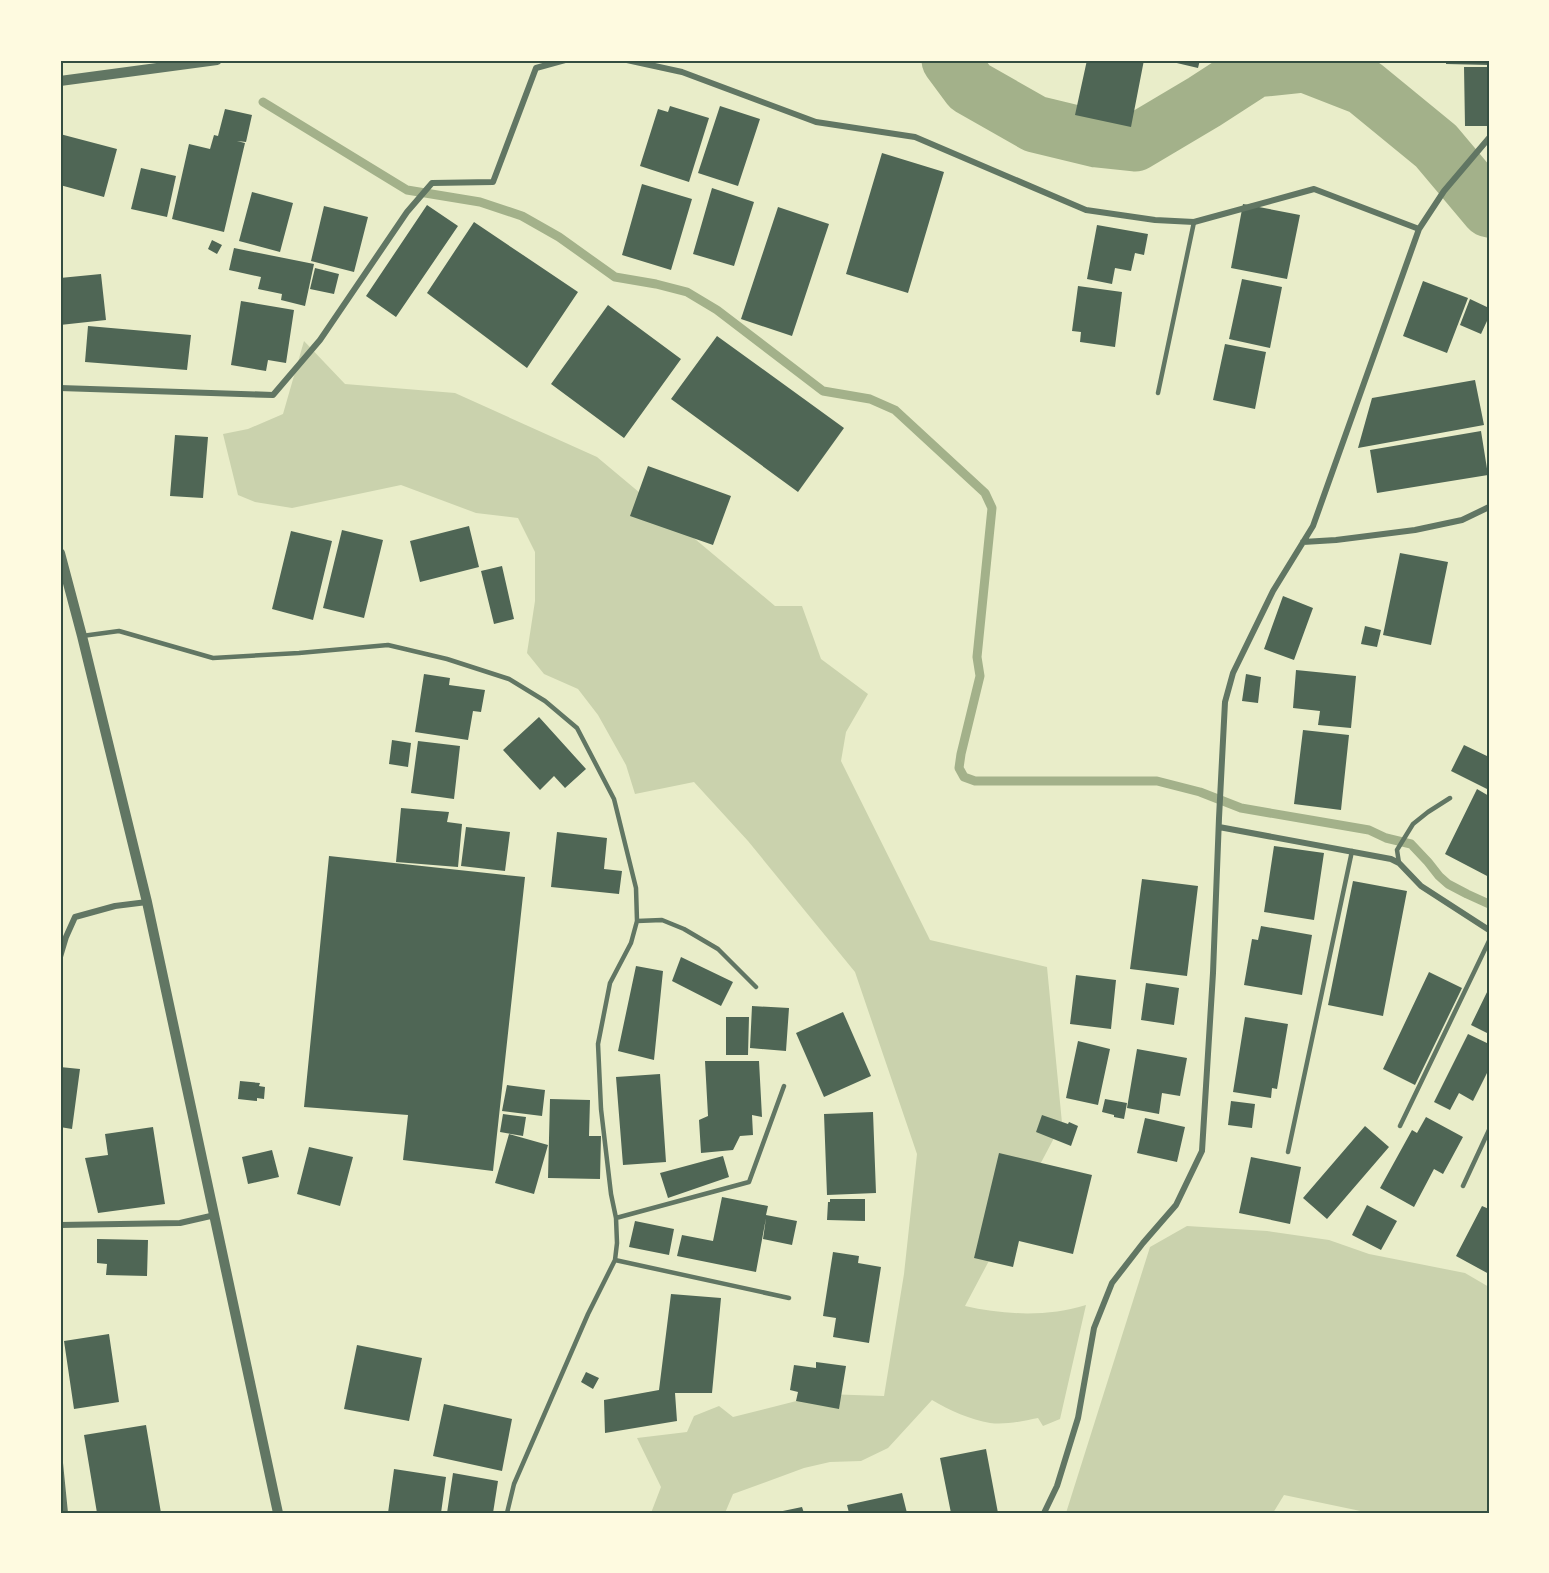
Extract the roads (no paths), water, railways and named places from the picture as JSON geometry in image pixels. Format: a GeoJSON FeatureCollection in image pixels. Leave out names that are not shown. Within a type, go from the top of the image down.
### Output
{"type":"FeatureCollection","features":[{"type":"Feature","properties":{"kind":"street"},"geometry":{"type":"LineString","coordinates":[[60,81],[217,60]]}},
{"type":"Feature","properties":{"kind":"street"},"geometry":{"type":"LineString","coordinates":[[60,388],[273,395],[320,340],[407,212],[432,183],[493,182],[536,68],[565,60]]}},
{"type":"Feature","properties":{"kind":"street"},"geometry":{"type":"LineString","coordinates":[[627,60],[682,72],[816,122],[915,137],[1086,210],[1155,220],[1194,222],[1314,189],[1419,229]]}},
{"type":"Feature","properties":{"kind":"street"},"geometry":{"type":"LineString","coordinates":[[1044,1513],[1057,1486],[1078,1419],[1094,1328],[1112,1283],[1176,1205],[1203,1151],[1225,702],[1233,673],[1274,591],[1313,526],[1419,229],[1444,191],[1489,138]]}},
{"type":"Feature","properties":{"kind":"street"},"geometry":{"type":"LineString","coordinates":[[1303,542],[1415,530],[1462,520],[1489,507]]}},
{"type":"Feature","properties":{"kind":"street"},"geometry":{"type":"LineString","coordinates":[[60,554],[147,902],[278,1513]]}},
{"type":"Feature","properties":{"kind":"street"},"geometry":{"type":"LineString","coordinates":[[1219,826],[1391,859],[1399,863],[1421,886],[1489,930]]}},
{"type":"Feature","properties":{"kind":"street"},"geometry":{"type":"LineString","coordinates":[[60,957],[75,917],[115,906],[147,902]]}},
{"type":"Feature","properties":{"kind":"street"},"geometry":{"type":"LineString","coordinates":[[60,1225],[180,1223],[214,1215]]}},
{"type":"Feature","properties":{"kind":"street"},"geometry":{"type":"LineString","coordinates":[[60,1463],[65,1513]]}},
{"type":"Feature","properties":{"kind":"lane"},"geometry":{"type":"LineString","coordinates":[[1158,393],[1194,222]]}},
{"type":"Feature","properties":{"kind":"lane"},"geometry":{"type":"LineString","coordinates":[[82,636],[118,631],[213,658],[388,645],[447,659],[509,679],[545,701],[577,728],[614,799],[636,888],[637,921],[631,943],[610,983],[598,1044],[601,1109],[616,1218],[615,1260],[588,1314],[514,1484],[507,1513]]}},
{"type":"Feature","properties":{"kind":"lane"},"geometry":{"type":"LineString","coordinates":[[1399,863],[1397,850],[1413,824],[1450,798]]}},
{"type":"Feature","properties":{"kind":"lane"},"geometry":{"type":"LineString","coordinates":[[1288,1152],[1352,851]]}},
{"type":"Feature","properties":{"kind":"lane"},"geometry":{"type":"LineString","coordinates":[[637,921],[663,920],[684,929],[718,949],[756,987]]}},
{"type":"Feature","properties":{"kind":"lane"},"geometry":{"type":"LineString","coordinates":[[1400,1126],[1489,941]]}},
{"type":"Feature","properties":{"kind":"lane"},"geometry":{"type":"LineString","coordinates":[[616,1218],[748,1182],[784,1086]]}},
{"type":"Feature","properties":{"kind":"lane"},"geometry":{"type":"LineString","coordinates":[[1463,1186],[1489,1130]]}},
{"type":"Feature","properties":{"kind":"lane"},"geometry":{"type":"LineString","coordinates":[[615,1260],[789,1298]]}},
{"type":"Feature","properties":{"kind":"waterway"},"geometry":{"type":"LineString","coordinates":[[950,60],[970,87],[1035,124],[1097,139],[1135,143],[1255,69],[1305,64],[1364,87],[1436,146],[1489,209]]}},
{"type":"Feature","properties":{"kind":"waterway"},"geometry":{"type":"LineString","coordinates":[[263,102],[407,190],[480,202],[522,216],[559,237],[615,277],[687,292],[717,310],[823,391],[870,399],[895,410],[985,493],[992,508],[977,657],[980,676],[961,754],[959,768],[964,777],[975,781],[1157,781],[1200,792],[1241,808],[1369,830],[1386,838],[1411,844],[1448,884],[1489,904]]}}]}
